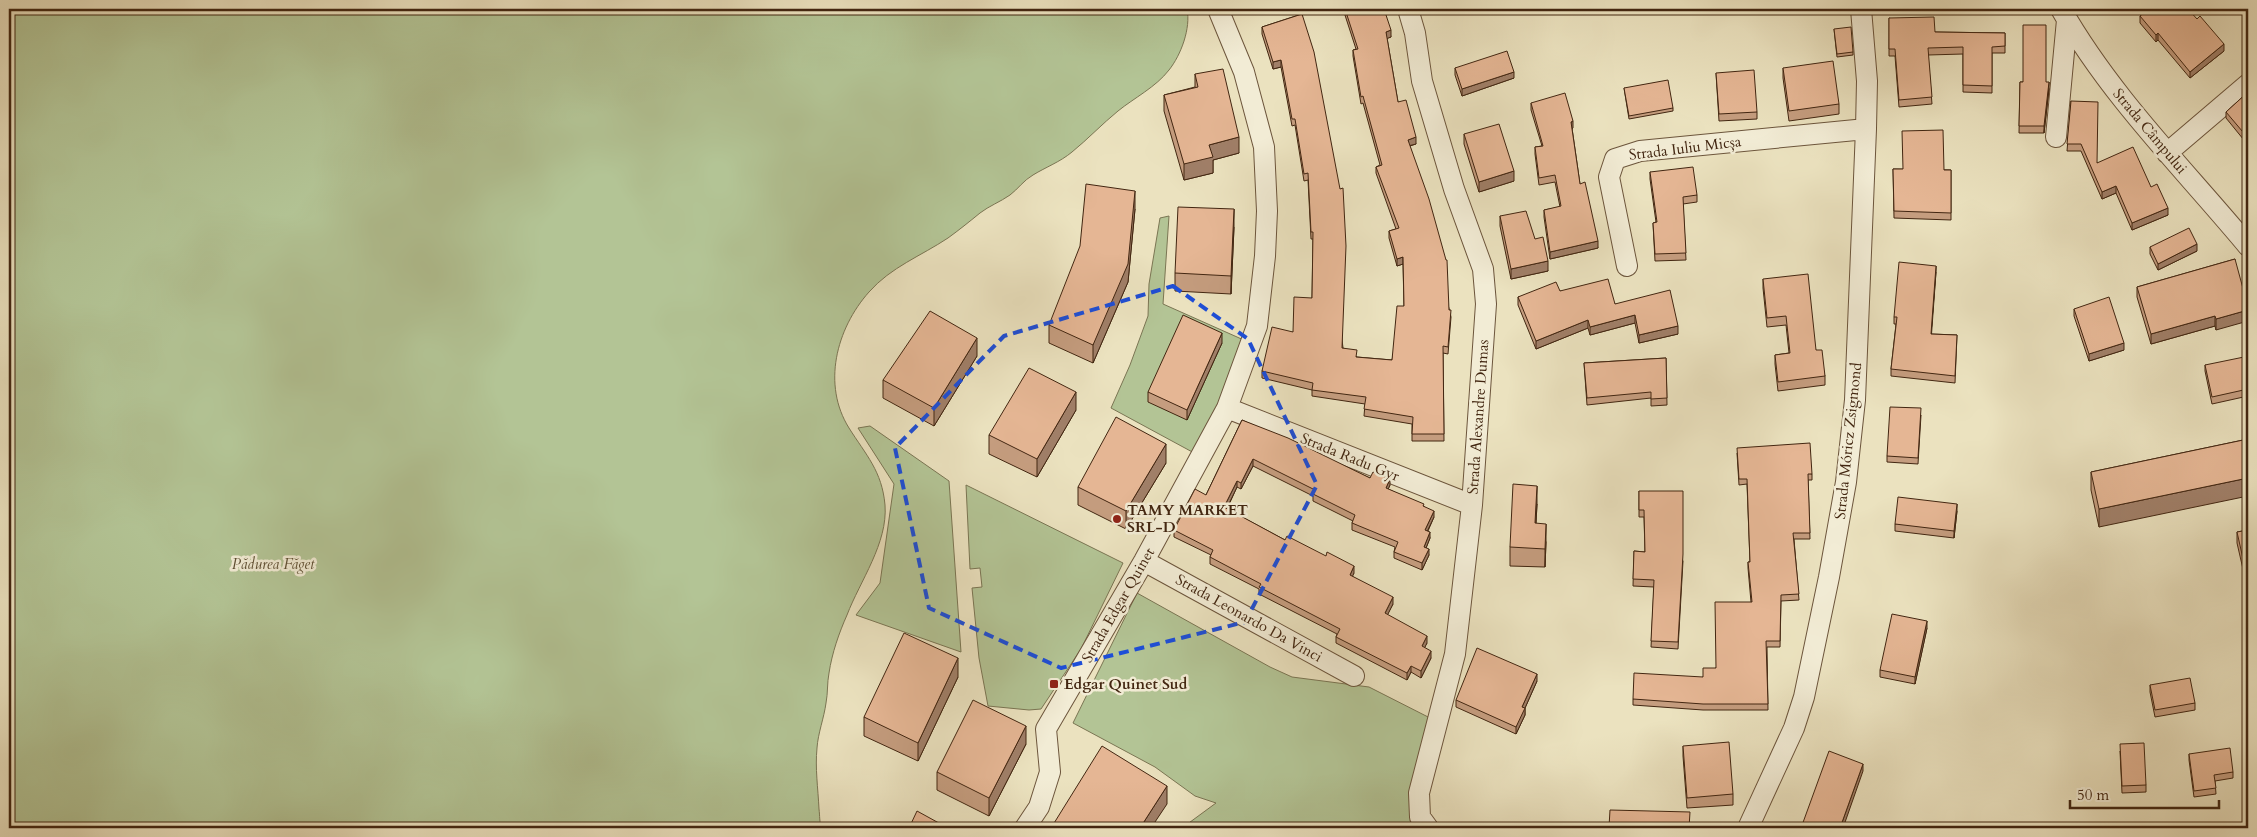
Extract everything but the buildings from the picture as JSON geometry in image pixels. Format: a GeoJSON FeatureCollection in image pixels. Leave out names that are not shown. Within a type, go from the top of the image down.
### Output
{"type":"FeatureCollection","features":[{"type":"Feature","properties":{"kind":"street","name":"Strada Edgar Quinet"},"geometry":{"type":"LineString","coordinates":[[1025,828],[1039,807],[1050,772],[1046,729],[1144,561],[1227,408],[1257,326],[1265,256],[1267,211],[1264,147],[1244,72],[1218,9]]}},
{"type":"Feature","properties":{"kind":"street","name":"Strada Alexandre Dumas"},"geometry":{"type":"LineString","coordinates":[[1408,9],[1415,33],[1422,81],[1454,189],[1483,270],[1486,304],[1472,505],[1455,654],[1419,793],[1420,817],[1428,828]]}},
{"type":"Feature","properties":{"kind":"street","name":"Strada Móricz Zsigmond"},"geometry":{"type":"LineString","coordinates":[[1748,828],[1794,728],[1804,697],[1830,577],[1846,482],[1855,400],[1866,129],[1867,82],[1861,9]]}},
{"type":"Feature","properties":{"kind":"street"},"geometry":{"type":"LineString","coordinates":[[2056,136],[2064,14]]}},
{"type":"Feature","properties":{"kind":"street","name":"Strada Câmpului"},"geometry":{"type":"LineString","coordinates":[[2064,14],[2102,72],[2167,153],[2248,246]]}},
{"type":"Feature","properties":{"kind":"street"},"geometry":{"type":"LineString","coordinates":[[2167,153],[2248,84]]}},
{"type":"Feature","properties":{"kind":"street","name":"Strada Iuliu Micșa"},"geometry":{"type":"LineString","coordinates":[[1627,266],[1609,177],[1615,159],[1640,151],[1866,129]]}},
{"type":"Feature","properties":{"kind":"street","name":"Strada Radu Gyr"},"geometry":{"type":"LineString","coordinates":[[1227,408],[1472,505]]}},
{"type":"Feature","properties":{"kind":"street","name":"Strada Leonardo Da Vinci"},"geometry":{"type":"LineString","coordinates":[[1144,561],[1354,676]]}},
{"type":"Feature","properties":{"kind":"highlighted area"},"geometry":{"type":"Polygon","coordinates":[[[1173,286],[1248,339],[1317,485],[1245,622],[1061,668],[929,608],[895,448],[1004,336],[1173,286]]]}},
{"type":"Feature","properties":{"kind":"green space","name":"Pădurea Făget"},"geometry":{"type":"Polygon","coordinates":[[[9,9],[1187,9],[1188,24],[1181,49],[1173,64],[1158,82],[1118,111],[1067,156],[1030,177],[1010,195],[983,211],[948,238],[887,276],[869,292],[848,323],[836,358],[836,394],[849,428],[877,473],[883,493],[885,519],[878,548],[841,629],[830,666],[827,699],[816,756],[820,823],[822,828],[9,828],[9,9]]]}},
{"type":"Feature","properties":{"kind":"green space"},"geometry":{"type":"Polygon","coordinates":[[[1169,216],[1163,304],[1246,341],[1196,454],[1111,408],[1130,365],[1148,316],[1149,284],[1160,218],[1169,216]]]}},
{"type":"Feature","properties":{"kind":"green space"},"geometry":{"type":"Polygon","coordinates":[[[870,426],[949,481],[961,652],[856,615],[880,583],[894,484],[858,428],[870,426]]]}},
{"type":"Feature","properties":{"kind":"green space"},"geometry":{"type":"Polygon","coordinates":[[[966,485],[1123,563],[1081,649],[1041,709],[1029,710],[988,706],[979,658],[972,588],[982,587],[980,568],[970,569],[966,485]]]}},
{"type":"Feature","properties":{"kind":"green space"},"geometry":{"type":"Polygon","coordinates":[[[1137,593],[1270,667],[1292,677],[1369,687],[1434,720],[1421,828],[1182,828],[1216,803],[1195,796],[1155,767],[1073,723],[1137,593]]]}},
{"type":"Feature","properties":{"kind":"place","name":"TAMY MARKET SRL-D"},"geometry":{"type":"Point","coordinates":[1117,519]}},
{"type":"Feature","properties":{"kind":"place","name":"Edgar Quinet Sud"},"geometry":{"type":"Point","coordinates":[1054,684]}}]}
